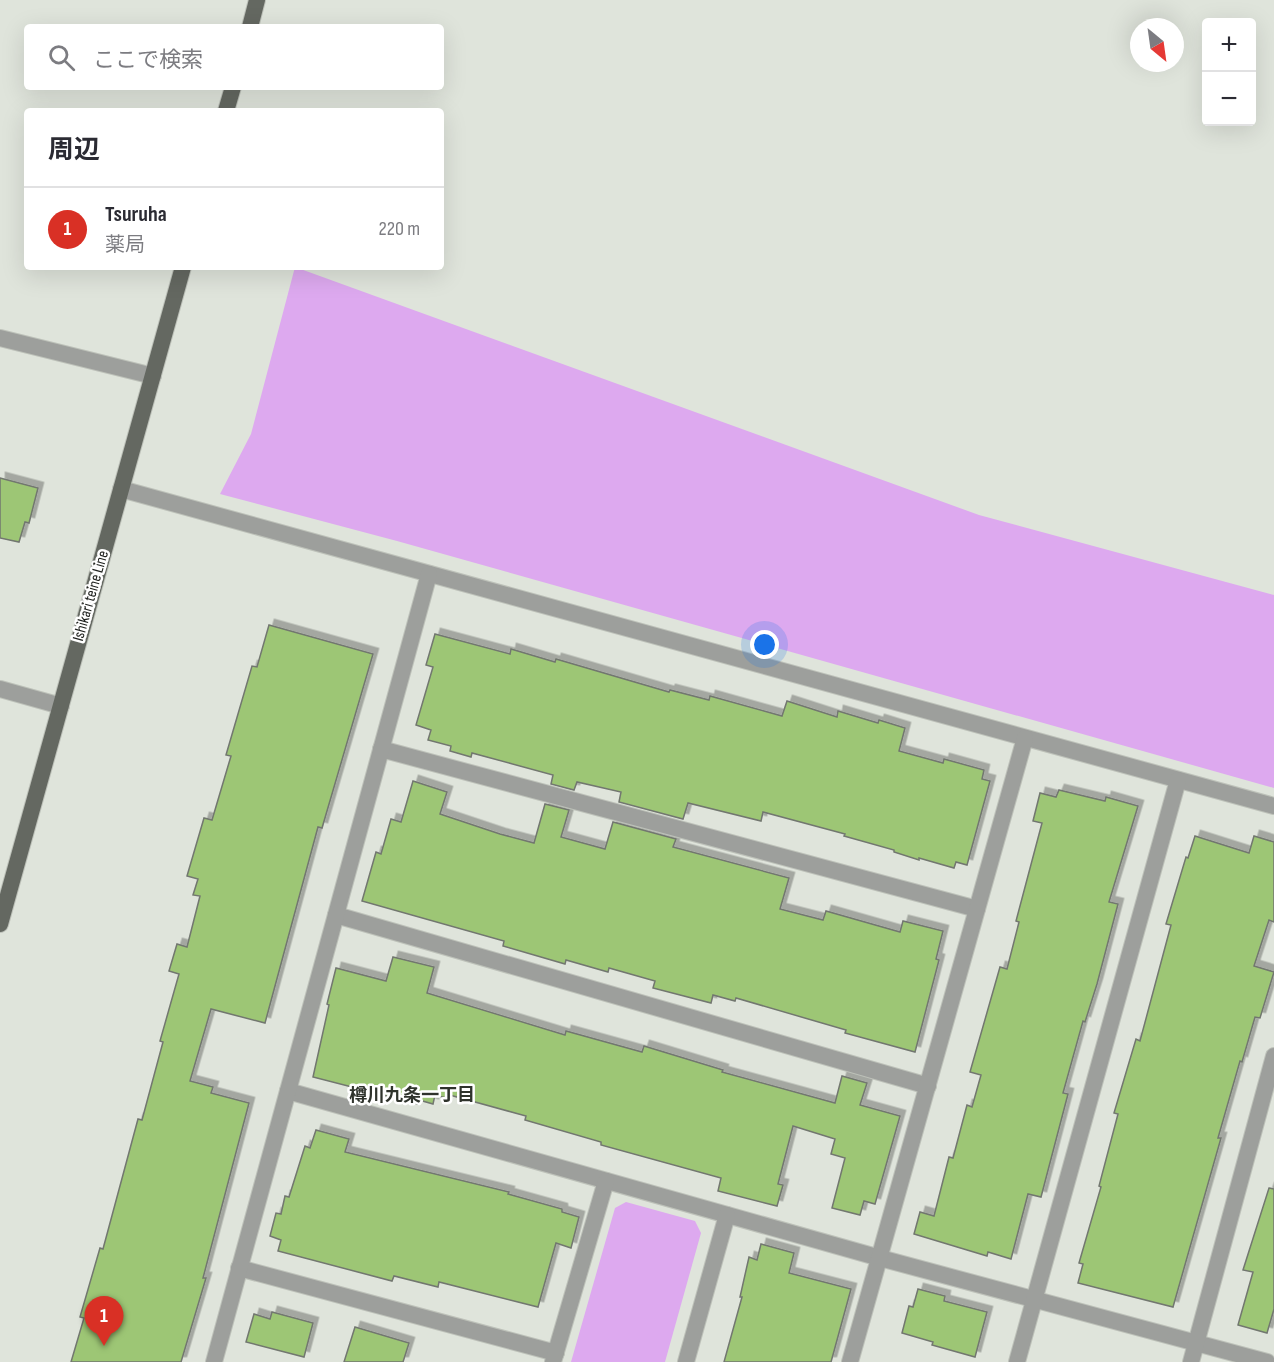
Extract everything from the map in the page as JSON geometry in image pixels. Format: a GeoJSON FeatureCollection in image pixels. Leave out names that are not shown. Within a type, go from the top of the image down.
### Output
{"type":"FeatureCollection","features":[{"type":"Feature","properties":{"kind":"main road"},"geometry":{"type":"LineString","coordinates":[[251,24],[257,0]]}},
{"type":"Feature","properties":{"kind":"main road"},"geometry":{"type":"LineString","coordinates":[[227,108],[232,90]]}},
{"type":"Feature","properties":{"kind":"main road","name":"Ishikari teine Line"},"geometry":{"type":"LineString","coordinates":[[0,924],[182,270]]}},
{"type":"Feature","properties":{"kind":"street"},"geometry":{"type":"LineString","coordinates":[[0,338],[153,375]]}},
{"type":"Feature","properties":{"kind":"street"},"geometry":{"type":"LineString","coordinates":[[121,489],[1274,806]]}},
{"type":"Feature","properties":{"kind":"street"},"geometry":{"type":"LineString","coordinates":[[214,1362],[429,574]]}},
{"type":"Feature","properties":{"kind":"street"},"geometry":{"type":"LineString","coordinates":[[0,689],[61,706]]}},
{"type":"Feature","properties":{"kind":"street"},"geometry":{"type":"LineString","coordinates":[[850,1362],[1025,738]]}},
{"type":"Feature","properties":{"kind":"street"},"geometry":{"type":"LineString","coordinates":[[381,750],[977,909]]}},
{"type":"Feature","properties":{"kind":"street"},"geometry":{"type":"LineString","coordinates":[[1017,1362],[1178,780]]}},
{"type":"Feature","properties":{"kind":"street"},"geometry":{"type":"LineString","coordinates":[[336,915],[928,1086]]}},
{"type":"Feature","properties":{"kind":"street"},"geometry":{"type":"LineString","coordinates":[[1191,1362],[1274,1056]]}},
{"type":"Feature","properties":{"kind":"street"},"geometry":{"type":"LineString","coordinates":[[288,1091],[880,1258],[1267,1362]]}},
{"type":"Feature","properties":{"kind":"street"},"geometry":{"type":"LineString","coordinates":[[239,1268],[555,1358],[606,1181]]}},
{"type":"Feature","properties":{"kind":"street"},"geometry":{"type":"LineString","coordinates":[[686,1362],[727,1215]]}},
{"type":"Feature","properties":{"kind":"shaded area"},"geometry":{"type":"Polygon","coordinates":[[[294,270],[303,270],[979,515],[1274,595],[1274,788],[397,541],[220,494],[251,434],[294,270]]]}},
{"type":"Feature","properties":{"kind":"shaded area"},"geometry":{"type":"Polygon","coordinates":[[[626,1202],[695,1221],[701,1233],[665,1362],[571,1362],[615,1208],[626,1202]]]}},
{"type":"Feature","properties":{"kind":"building"},"geometry":{"type":"Polygon","coordinates":[[[0,478],[38,488],[29,523],[25,522],[19,542],[0,538],[0,478]]]}},
{"type":"Feature","properties":{"kind":"building"},"geometry":{"type":"Polygon","coordinates":[[[269,625],[373,654],[322,828],[318,827],[265,1023],[211,1009],[190,1081],[213,1087],[211,1093],[249,1103],[203,1278],[206,1278],[181,1362],[71,1362],[84,1318],[80,1317],[100,1248],[103,1249],[138,1119],[142,1120],[163,1042],[160,1041],[179,974],[169,971],[177,944],[187,947],[200,896],[193,895],[198,879],[187,876],[204,818],[212,820],[231,756],[226,755],[252,666],[257,667],[269,625]]]}},
{"type":"Feature","properties":{"kind":"building"},"geometry":{"type":"Polygon","coordinates":[[[435,634],[510,654],[511,649],[555,662],[556,659],[669,692],[670,690],[709,700],[710,696],[782,716],[787,701],[837,717],[838,711],[905,728],[899,751],[943,763],[944,759],[984,770],[982,779],[990,781],[967,865],[956,862],[954,868],[919,858],[919,860],[894,852],[894,850],[844,836],[845,834],[763,812],[761,821],[688,803],[683,819],[619,802],[621,792],[577,782],[574,790],[551,784],[553,775],[472,753],[471,757],[450,751],[451,746],[428,740],[431,730],[416,725],[433,667],[426,665],[435,634]]]}},
{"type":"Feature","properties":{"kind":"building"},"geometry":{"type":"Polygon","coordinates":[[[413,781],[447,792],[440,814],[500,834],[534,843],[545,804],[569,810],[561,837],[605,849],[613,822],[676,839],[673,847],[789,878],[780,909],[823,920],[826,911],[900,932],[903,921],[943,931],[936,959],[939,960],[915,1052],[845,1033],[846,1030],[736,998],[735,1001],[713,995],[711,1003],[653,988],[655,981],[609,968],[608,972],[566,960],[565,964],[503,946],[504,941],[362,901],[376,852],[381,854],[391,819],[401,822],[413,781]]]}},
{"type":"Feature","properties":{"kind":"building"},"geometry":{"type":"Polygon","coordinates":[[[1059,790],[1105,801],[1106,797],[1138,806],[1109,902],[1118,904],[1097,984],[1085,1022],[1083,1021],[1063,1093],[1068,1094],[1041,1197],[1028,1194],[1011,1259],[988,1252],[987,1256],[914,1234],[920,1212],[934,1216],[949,1157],[953,1158],[967,1105],[972,1107],[981,1075],[970,1072],[1000,967],[1007,969],[1019,922],[1016,921],[1042,823],[1033,821],[1040,793],[1056,797],[1059,790]]]}},
{"type":"Feature","properties":{"kind":"building"},"geometry":{"type":"Polygon","coordinates":[[[1195,836],[1249,853],[1254,836],[1274,842],[1274,922],[1269,920],[1254,966],[1274,972],[1260,1018],[1255,1017],[1242,1062],[1240,1061],[1218,1138],[1221,1138],[1173,1307],[1078,1283],[1083,1264],[1079,1263],[1101,1187],[1099,1186],[1118,1114],[1114,1113],[1136,1039],[1140,1041],[1171,925],[1166,924],[1186,857],[1188,858],[1195,836]]]}},
{"type":"Feature","properties":{"kind":"building"},"geometry":{"type":"Polygon","coordinates":[[[393,957],[434,967],[427,993],[565,1035],[566,1031],[642,1052],[644,1046],[723,1070],[722,1072],[835,1103],[842,1076],[867,1083],[860,1105],[900,1116],[875,1204],[864,1201],[860,1215],[832,1208],[845,1158],[831,1154],[835,1139],[793,1126],[778,1184],[783,1185],[777,1206],[718,1191],[721,1178],[601,1145],[601,1142],[525,1120],[526,1116],[446,1094],[446,1098],[435,1095],[433,1104],[419,1100],[418,1104],[313,1077],[336,968],[386,981],[393,957]]]}},
{"type":"Feature","properties":{"kind":"building"},"geometry":{"type":"Polygon","coordinates":[[[316,1130],[349,1139],[345,1152],[509,1192],[508,1194],[562,1209],[562,1212],[579,1217],[571,1248],[556,1243],[538,1307],[439,1282],[438,1287],[394,1276],[392,1281],[278,1251],[281,1240],[270,1236],[276,1213],[281,1214],[285,1196],[289,1197],[305,1146],[310,1148],[316,1130]]]}},
{"type":"Feature","properties":{"kind":"building"},"geometry":{"type":"Polygon","coordinates":[[[1269,1188],[1274,1189],[1274,1309],[1267,1333],[1238,1325],[1253,1272],[1243,1270],[1269,1188]]]}},
{"type":"Feature","properties":{"kind":"building"},"geometry":{"type":"Polygon","coordinates":[[[761,1244],[794,1253],[789,1273],[851,1289],[831,1362],[724,1362],[742,1297],[740,1297],[749,1257],[757,1260],[761,1244]]]}},
{"type":"Feature","properties":{"kind":"building"},"geometry":{"type":"Polygon","coordinates":[[[918,1289],[945,1296],[944,1301],[987,1312],[975,1357],[932,1345],[933,1342],[902,1333],[909,1306],[913,1307],[918,1289]]]}},
{"type":"Feature","properties":{"kind":"building"},"geometry":{"type":"Polygon","coordinates":[[[272,1312],[313,1323],[304,1357],[246,1342],[254,1314],[270,1319],[272,1312]]]}},
{"type":"Feature","properties":{"kind":"building"},"geometry":{"type":"Polygon","coordinates":[[[355,1327],[409,1343],[403,1362],[344,1362],[355,1327]]]}},
{"type":"Feature","properties":{"kind":"place","name":"Tsuruha"},"geometry":{"type":"Point","coordinates":[104,1346]}},
{"type":"Feature","properties":{"kind":"district","name":"樽川九条一丁目"},"geometry":{"type":"Point","coordinates":[412,1095]}}]}
